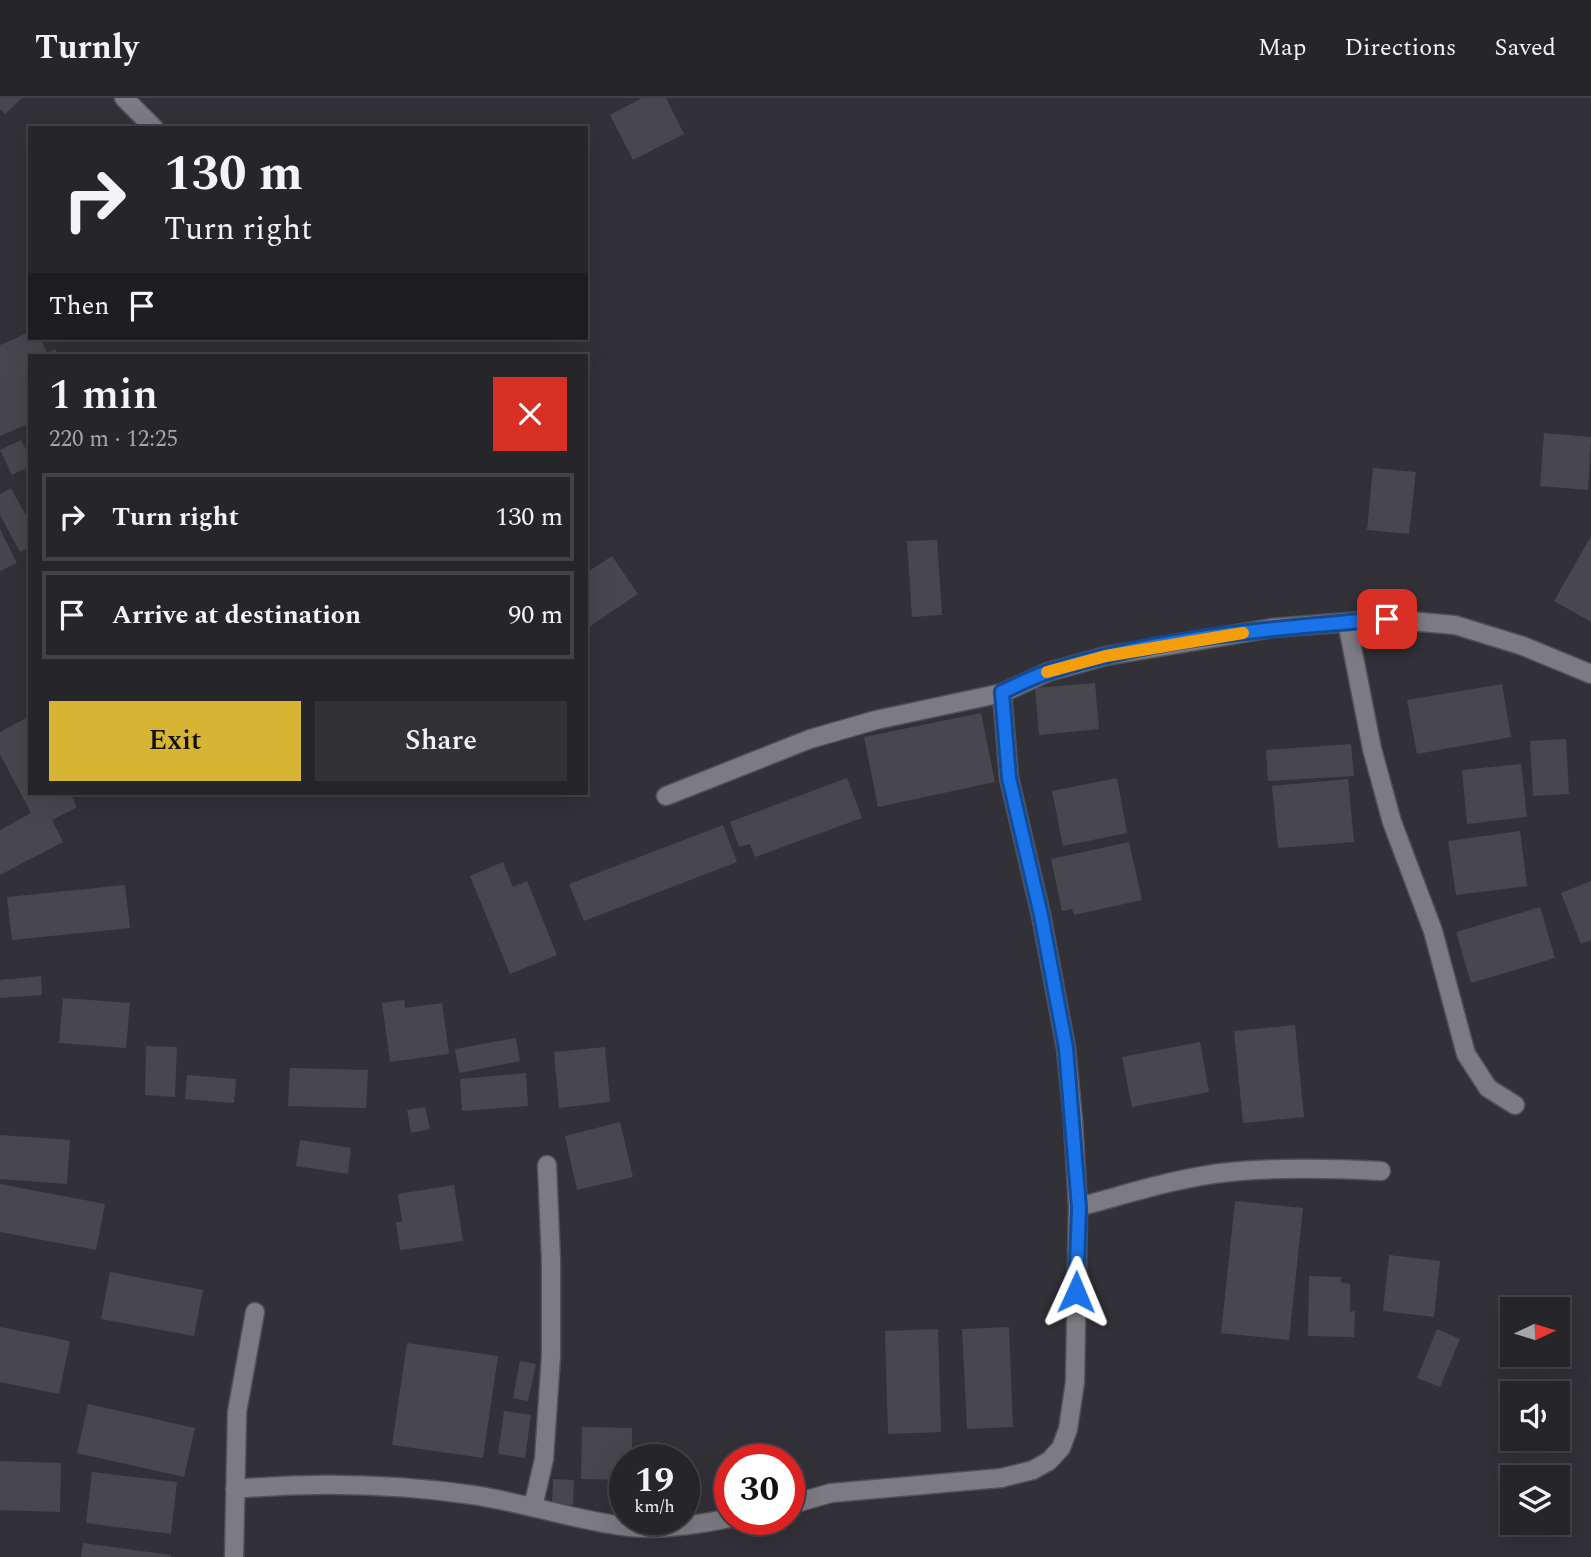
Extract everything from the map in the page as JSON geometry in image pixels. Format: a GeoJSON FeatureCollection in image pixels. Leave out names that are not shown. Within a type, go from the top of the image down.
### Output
{"type":"FeatureCollection","features":[{"type":"Feature","properties":{"kind":"street"},"geometry":{"type":"LineString","coordinates":[[124,98],[152,126]]}},
{"type":"Feature","properties":{"kind":"street"},"geometry":{"type":"LineString","coordinates":[[666,796],[810,739],[876,720],[1002,692],[1048,672],[1106,656],[1272,628],[1387,619],[1455,625],[1523,646],[1591,674]]}},
{"type":"Feature","properties":{"kind":"street"},"geometry":{"type":"LineString","coordinates":[[1347,622],[1372,749],[1392,822],[1433,931],[1466,1054],[1488,1088],[1515,1105]]}},
{"type":"Feature","properties":{"kind":"street"},"geometry":{"type":"LineString","coordinates":[[805,1500],[831,1493],[1001,1478],[1033,1470],[1049,1461],[1062,1448],[1072,1407],[1079,1208],[1066,1048],[1041,915],[1009,778],[1002,692]]}},
{"type":"Feature","properties":{"kind":"street"},"geometry":{"type":"LineString","coordinates":[[533,1507],[544,1459],[551,1356],[547,1165]]}},
{"type":"Feature","properties":{"kind":"street"},"geometry":{"type":"LineString","coordinates":[[1079,1208],[1145,1189],[1227,1172],[1300,1167],[1381,1171]]}},
{"type":"Feature","properties":{"kind":"street"},"geometry":{"type":"LineString","coordinates":[[234,1557],[237,1412],[255,1312]]}},
{"type":"Feature","properties":{"kind":"street"},"geometry":{"type":"LineString","coordinates":[[235,1489],[293,1484],[474,1495],[631,1527],[690,1526],[714,1521]]}},
{"type":"Feature","properties":{"kind":"building"},"geometry":{"type":"Polygon","coordinates":[[[0,98],[22,98],[5,114],[0,109],[0,98]]]}},
{"type":"Feature","properties":{"kind":"building"},"geometry":{"type":"Polygon","coordinates":[[[642,98],[666,98],[684,134],[633,160],[610,115],[642,98]]]}},
{"type":"Feature","properties":{"kind":"building"},"geometry":{"type":"Polygon","coordinates":[[[28,333],[28,340],[41,340],[47,353],[55,349],[58,354],[28,354],[28,424],[0,436],[0,345],[28,333]]]}},
{"type":"Feature","properties":{"kind":"building"},"geometry":{"type":"Polygon","coordinates":[[[1544,433],[1591,437],[1588,490],[1540,486],[1544,433]]]}},
{"type":"Feature","properties":{"kind":"building"},"geometry":{"type":"Polygon","coordinates":[[[21,440],[28,453],[28,467],[12,475],[0,450],[21,440]]]}},
{"type":"Feature","properties":{"kind":"building"},"geometry":{"type":"Polygon","coordinates":[[[1373,468],[1416,472],[1409,534],[1367,530],[1373,468]]]}},
{"type":"Feature","properties":{"kind":"building"},"geometry":{"type":"Polygon","coordinates":[[[11,488],[28,519],[28,547],[20,552],[0,515],[0,494],[11,488]]]}},
{"type":"Feature","properties":{"kind":"building"},"geometry":{"type":"Polygon","coordinates":[[[0,529],[17,563],[0,571],[0,529]]]}},
{"type":"Feature","properties":{"kind":"building"},"geometry":{"type":"Polygon","coordinates":[[[1591,536],[1591,622],[1554,601],[1591,536]]]}},
{"type":"Feature","properties":{"kind":"building"},"geometry":{"type":"Polygon","coordinates":[[[937,540],[942,615],[912,617],[907,541],[937,540]]]}},
{"type":"Feature","properties":{"kind":"building"},"geometry":{"type":"Polygon","coordinates":[[[612,556],[638,594],[588,628],[588,572],[612,556]]]}},
{"type":"Feature","properties":{"kind":"building"},"geometry":{"type":"Polygon","coordinates":[[[1095,683],[1099,729],[1039,735],[1035,688],[1095,683]]]}},
{"type":"Feature","properties":{"kind":"building"},"geometry":{"type":"Polygon","coordinates":[[[1502,684],[1511,737],[1417,754],[1407,700],[1502,684]]]}},
{"type":"Feature","properties":{"kind":"building"},"geometry":{"type":"Polygon","coordinates":[[[981,713],[995,782],[878,807],[864,737],[981,713]]]}},
{"type":"Feature","properties":{"kind":"building"},"geometry":{"type":"Polygon","coordinates":[[[28,717],[28,795],[71,795],[77,807],[52,820],[63,842],[0,875],[0,830],[31,813],[0,754],[0,732],[28,717]]]}},
{"type":"Feature","properties":{"kind":"building"},"geometry":{"type":"Polygon","coordinates":[[[1566,739],[1569,794],[1533,796],[1530,741],[1566,739]]]}},
{"type":"Feature","properties":{"kind":"building"},"geometry":{"type":"Polygon","coordinates":[[[1351,744],[1354,776],[1268,781],[1266,750],[1351,744]]]}},
{"type":"Feature","properties":{"kind":"building"},"geometry":{"type":"Polygon","coordinates":[[[1521,764],[1527,817],[1467,824],[1462,770],[1521,764]]]}},
{"type":"Feature","properties":{"kind":"building"},"geometry":{"type":"Polygon","coordinates":[[[847,778],[862,818],[755,857],[750,844],[739,847],[730,822],[847,778]]]}},
{"type":"Feature","properties":{"kind":"building"},"geometry":{"type":"Polygon","coordinates":[[[1117,778],[1127,833],[1063,846],[1052,791],[1117,778]]]}},
{"type":"Feature","properties":{"kind":"building"},"geometry":{"type":"Polygon","coordinates":[[[1348,779],[1354,842],[1278,848],[1272,786],[1348,779]]]}},
{"type":"Feature","properties":{"kind":"building"},"geometry":{"type":"Polygon","coordinates":[[[723,825],[737,862],[584,921],[569,884],[723,825]]]}},
{"type":"Feature","properties":{"kind":"building"},"geometry":{"type":"Polygon","coordinates":[[[1520,831],[1527,886],[1456,895],[1448,841],[1520,831]]]}},
{"type":"Feature","properties":{"kind":"building"},"geometry":{"type":"Polygon","coordinates":[[[1129,842],[1142,900],[1074,915],[1072,909],[1062,911],[1051,859],[1129,842]]]}},
{"type":"Feature","properties":{"kind":"building"},"geometry":{"type":"Polygon","coordinates":[[[503,862],[513,887],[527,881],[557,955],[510,974],[470,876],[503,862]]]}},
{"type":"Feature","properties":{"kind":"building"},"geometry":{"type":"Polygon","coordinates":[[[1591,881],[1591,940],[1581,944],[1561,893],[1591,881]]]}},
{"type":"Feature","properties":{"kind":"building"},"geometry":{"type":"Polygon","coordinates":[[[125,885],[130,928],[12,940],[7,897],[125,885]]]}},
{"type":"Feature","properties":{"kind":"building"},"geometry":{"type":"Polygon","coordinates":[[[1540,907],[1555,958],[1471,983],[1456,932],[1540,907]]]}},
{"type":"Feature","properties":{"kind":"building"},"geometry":{"type":"Polygon","coordinates":[[[41,976],[42,995],[0,998],[0,980],[41,976]]]}},
{"type":"Feature","properties":{"kind":"building"},"geometry":{"type":"Polygon","coordinates":[[[63,998],[130,1003],[126,1048],[59,1043],[63,998]]]}},
{"type":"Feature","properties":{"kind":"building"},"geometry":{"type":"Polygon","coordinates":[[[404,1000],[405,1008],[442,1003],[449,1054],[390,1062],[382,1003],[404,1000]]]}},
{"type":"Feature","properties":{"kind":"building"},"geometry":{"type":"Polygon","coordinates":[[[1295,1025],[1304,1117],[1243,1123],[1234,1031],[1295,1025]]]}},
{"type":"Feature","properties":{"kind":"building"},"geometry":{"type":"Polygon","coordinates":[[[516,1038],[520,1061],[459,1073],[455,1049],[516,1038]]]}},
{"type":"Feature","properties":{"kind":"building"},"geometry":{"type":"Polygon","coordinates":[[[1200,1042],[1209,1092],[1132,1107],[1122,1057],[1200,1042]]]}},
{"type":"Feature","properties":{"kind":"building"},"geometry":{"type":"Polygon","coordinates":[[[146,1046],[177,1047],[175,1097],[145,1095],[146,1046]]]}},
{"type":"Feature","properties":{"kind":"building"},"geometry":{"type":"Polygon","coordinates":[[[605,1047],[610,1102],[559,1108],[554,1052],[605,1047]]]}},
{"type":"Feature","properties":{"kind":"building"},"geometry":{"type":"Polygon","coordinates":[[[290,1068],[368,1070],[366,1108],[288,1106],[290,1068]]]}},
{"type":"Feature","properties":{"kind":"building"},"geometry":{"type":"Polygon","coordinates":[[[526,1073],[528,1106],[462,1111],[460,1079],[526,1073]]]}},
{"type":"Feature","properties":{"kind":"building"},"geometry":{"type":"Polygon","coordinates":[[[187,1075],[236,1079],[234,1103],[185,1099],[187,1075]]]}},
{"type":"Feature","properties":{"kind":"building"},"geometry":{"type":"Polygon","coordinates":[[[425,1107],[430,1129],[411,1133],[407,1110],[425,1107]]]}},
{"type":"Feature","properties":{"kind":"building"},"geometry":{"type":"Polygon","coordinates":[[[620,1122],[633,1177],[577,1190],[565,1136],[620,1122]]]}},
{"type":"Feature","properties":{"kind":"building"},"geometry":{"type":"Polygon","coordinates":[[[0,1135],[70,1140],[67,1184],[0,1179],[0,1135]]]}},
{"type":"Feature","properties":{"kind":"building"},"geometry":{"type":"Polygon","coordinates":[[[300,1140],[351,1148],[348,1174],[296,1166],[300,1140]]]}},
{"type":"Feature","properties":{"kind":"building"},"geometry":{"type":"Polygon","coordinates":[[[0,1184],[105,1204],[96,1250],[0,1232],[0,1184]]]}},
{"type":"Feature","properties":{"kind":"building"},"geometry":{"type":"Polygon","coordinates":[[[454,1185],[463,1241],[400,1250],[396,1222],[402,1222],[398,1194],[454,1185]]]}},
{"type":"Feature","properties":{"kind":"building"},"geometry":{"type":"Polygon","coordinates":[[[1235,1201],[1303,1208],[1289,1340],[1221,1333],[1235,1201]]]}},
{"type":"Feature","properties":{"kind":"building"},"geometry":{"type":"Polygon","coordinates":[[[1389,1255],[1440,1261],[1434,1317],[1383,1311],[1389,1255]]]}},
{"type":"Feature","properties":{"kind":"building"},"geometry":{"type":"Polygon","coordinates":[[[110,1272],[203,1290],[194,1336],[101,1319],[110,1272]]]}},
{"type":"Feature","properties":{"kind":"building"},"geometry":{"type":"Polygon","coordinates":[[[1309,1276],[1341,1277],[1341,1283],[1350,1284],[1350,1312],[1355,1311],[1354,1337],[1308,1336],[1309,1276]]]}},
{"type":"Feature","properties":{"kind":"building"},"geometry":{"type":"Polygon","coordinates":[[[0,1327],[70,1341],[59,1394],[0,1382],[0,1327]]]}},
{"type":"Feature","properties":{"kind":"building"},"geometry":{"type":"Polygon","coordinates":[[[1009,1327],[1013,1427],[967,1429],[962,1329],[1009,1327]]]}},
{"type":"Feature","properties":{"kind":"building"},"geometry":{"type":"Polygon","coordinates":[[[938,1329],[941,1432],[888,1434],[885,1331],[938,1329]]]}},
{"type":"Feature","properties":{"kind":"building"},"geometry":{"type":"Polygon","coordinates":[[[1437,1329],[1460,1339],[1440,1387],[1417,1378],[1437,1329]]]}},
{"type":"Feature","properties":{"kind":"building"},"geometry":{"type":"Polygon","coordinates":[[[407,1343],[498,1356],[483,1458],[392,1445],[407,1343]]]}},
{"type":"Feature","properties":{"kind":"building"},"geometry":{"type":"Polygon","coordinates":[[[520,1361],[536,1364],[528,1401],[513,1398],[520,1361]]]}},
{"type":"Feature","properties":{"kind":"building"},"geometry":{"type":"Polygon","coordinates":[[[88,1404],[195,1428],[184,1477],[77,1453],[88,1404]]]}},
{"type":"Feature","properties":{"kind":"building"},"geometry":{"type":"Polygon","coordinates":[[[504,1411],[531,1415],[525,1458],[498,1454],[504,1411]]]}},
{"type":"Feature","properties":{"kind":"building"},"geometry":{"type":"Polygon","coordinates":[[[582,1427],[632,1428],[632,1444],[609,1444],[609,1480],[581,1479],[582,1427]]]}},
{"type":"Feature","properties":{"kind":"building"},"geometry":{"type":"Polygon","coordinates":[[[0,1461],[61,1463],[60,1512],[0,1510],[0,1461]]]}},
{"type":"Feature","properties":{"kind":"building"},"geometry":{"type":"Polygon","coordinates":[[[92,1472],[177,1482],[171,1534],[86,1523],[92,1472]]]}},
{"type":"Feature","properties":{"kind":"building"},"geometry":{"type":"Polygon","coordinates":[[[553,1479],[574,1480],[573,1505],[552,1504],[553,1479]]]}},
{"type":"Feature","properties":{"kind":"building"},"geometry":{"type":"Polygon","coordinates":[[[83,1543],[171,1555],[171,1557],[81,1557],[83,1543]]]}},
{"type":"Feature","properties":{"kind":"slow traffic"},"geometry":{"type":"LineString","coordinates":[[1047,672],[1106,656],[1243,633]]}},
{"type":"Feature","properties":{"kind":"route"},"geometry":{"type":"LineString","coordinates":[[1076,1292],[1079,1208],[1066,1048],[1041,915],[1009,778],[1002,692],[1048,672],[1106,656],[1178,642],[1272,628],[1387,619]]}}]}
